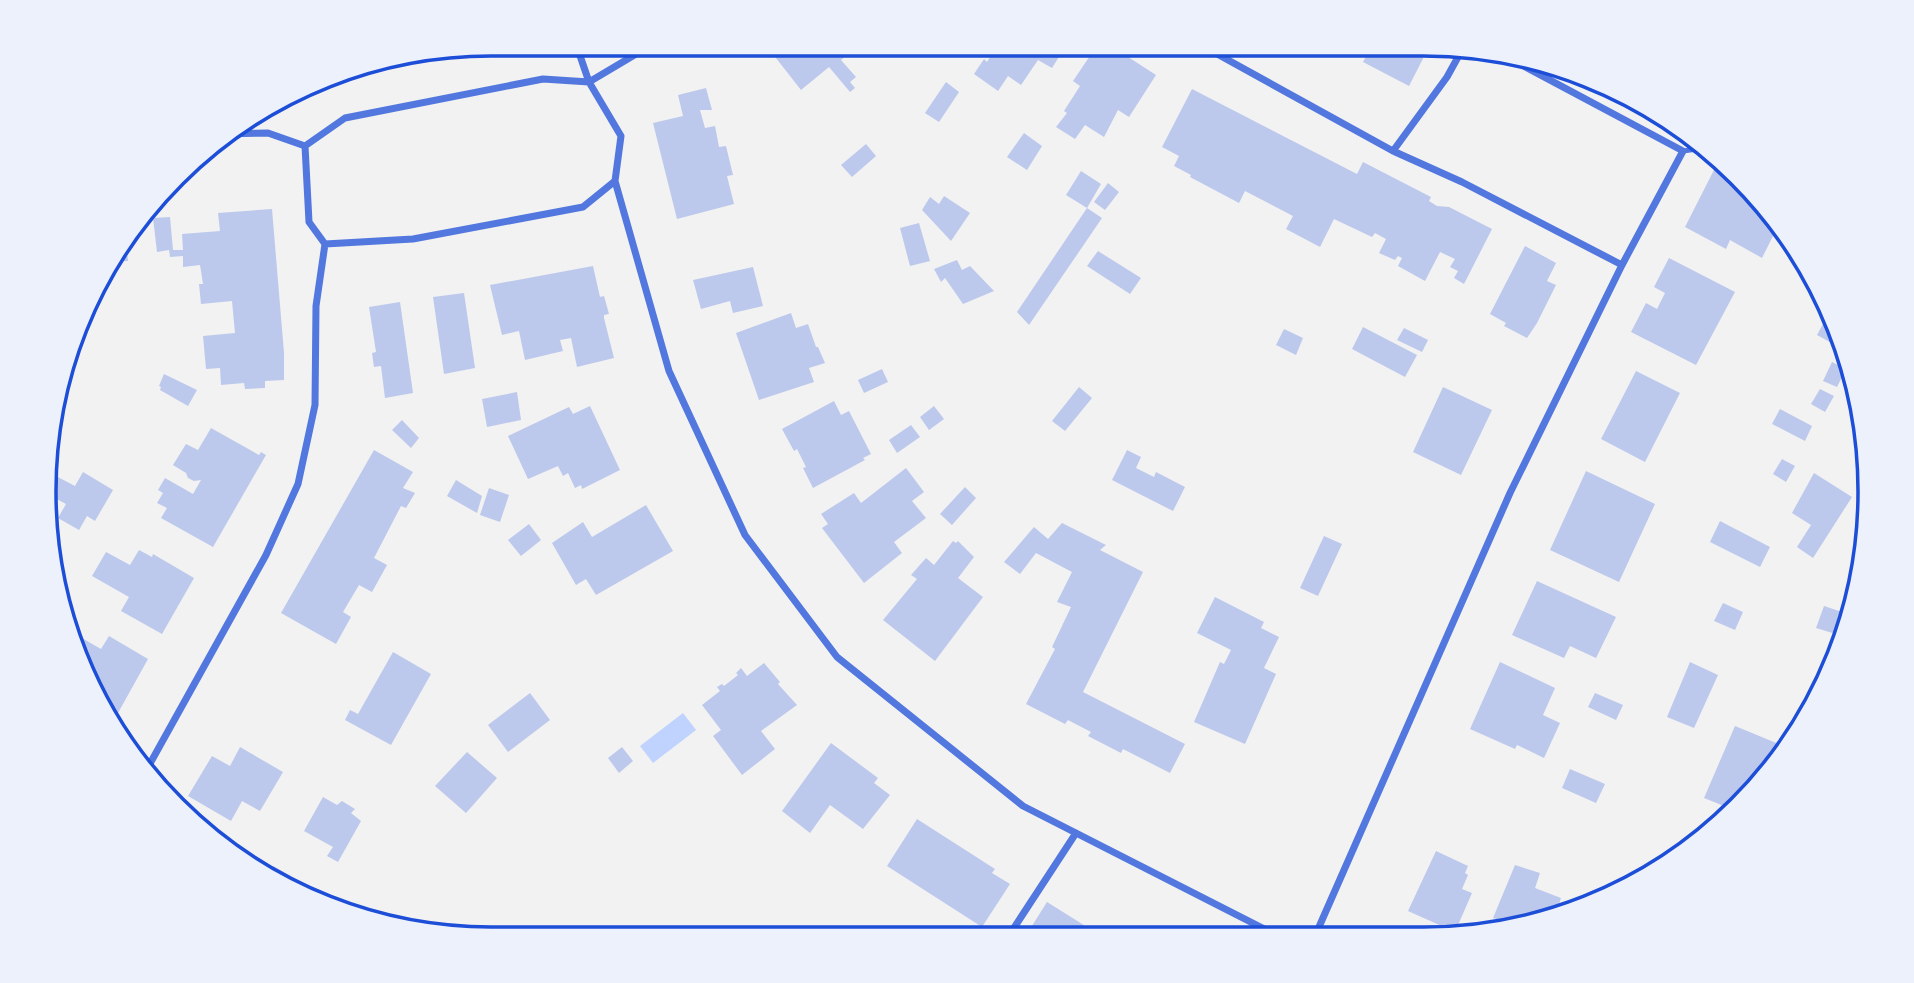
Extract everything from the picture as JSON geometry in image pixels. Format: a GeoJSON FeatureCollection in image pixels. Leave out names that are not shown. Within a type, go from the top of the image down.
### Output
{"type":"FeatureCollection","features":[{"type":"Feature","properties":{"kind":"street"},"geometry":{"type":"LineString","coordinates":[[580,56],[589,82],[621,136],[615,181],[669,372],[745,535],[837,657],[1023,806],[1260,927]]}},
{"type":"Feature","properties":{"kind":"street"},"geometry":{"type":"LineString","coordinates":[[305,146],[345,118],[543,79],[589,82],[633,56]]}},
{"type":"Feature","properties":{"kind":"street"},"geometry":{"type":"LineString","coordinates":[[1221,56],[1393,151],[1461,182],[1622,265]]}},
{"type":"Feature","properties":{"kind":"street"},"geometry":{"type":"LineString","coordinates":[[1393,151],[1447,78],[1458,58]]}},
{"type":"Feature","properties":{"kind":"street"},"geometry":{"type":"LineString","coordinates":[[1319,927],[1510,493],[1622,265],[1683,151],[1531,70]]}},
{"type":"Feature","properties":{"kind":"street"},"geometry":{"type":"LineString","coordinates":[[244,134],[268,133],[305,146]]}},
{"type":"Feature","properties":{"kind":"street"},"geometry":{"type":"LineString","coordinates":[[151,763],[266,555],[298,484],[315,405],[316,306],[325,244],[309,222],[305,146]]}},
{"type":"Feature","properties":{"kind":"street"},"geometry":{"type":"LineString","coordinates":[[325,244],[412,239],[583,207],[615,181]]}},
{"type":"Feature","properties":{"kind":"street"},"geometry":{"type":"LineString","coordinates":[[1015,927],[1076,833]]}},
{"type":"Feature","properties":{"kind":"lane"},"geometry":{"type":"LineString","coordinates":[[1683,151],[1692,150]]}},
{"type":"Feature","properties":{"kind":"water"},"geometry":{"type":"Polygon","coordinates":[[[683,713],[696,730],[653,763],[640,746],[683,713]]]}},
{"type":"Feature","properties":{"kind":"building"},"geometry":{"type":"Polygon","coordinates":[[[774,56],[846,56],[841,60],[856,77],[850,82],[855,88],[850,92],[829,67],[801,90],[774,56]]]}},
{"type":"Feature","properties":{"kind":"building"},"geometry":{"type":"Polygon","coordinates":[[[991,56],[1060,56],[1052,68],[1038,60],[1021,85],[1008,76],[998,91],[974,74],[984,59],[987,62],[991,56]]]}},
{"type":"Feature","properties":{"kind":"building"},"geometry":{"type":"Polygon","coordinates":[[[1090,56],[1127,56],[1156,75],[1129,117],[1118,110],[1104,137],[1085,125],[1075,139],[1056,127],[1067,113],[1064,111],[1080,86],[1073,81],[1090,56]]]}},
{"type":"Feature","properties":{"kind":"building"},"geometry":{"type":"Polygon","coordinates":[[[1366,56],[1424,56],[1409,86],[1363,62],[1366,56]]]}},
{"type":"Feature","properties":{"kind":"building"},"geometry":{"type":"Polygon","coordinates":[[[946,82],[959,92],[939,122],[925,113],[946,82]]]}},
{"type":"Feature","properties":{"kind":"building"},"geometry":{"type":"Polygon","coordinates":[[[706,88],[712,110],[700,110],[705,128],[715,126],[719,147],[726,146],[733,175],[727,176],[734,204],[677,219],[653,123],[683,116],[678,95],[706,88]]]}},
{"type":"Feature","properties":{"kind":"building"},"geometry":{"type":"Polygon","coordinates":[[[1192,89],[1357,174],[1363,162],[1431,197],[1429,201],[1437,206],[1449,207],[1492,229],[1464,284],[1454,278],[1458,271],[1450,267],[1455,259],[1440,252],[1425,281],[1398,266],[1402,258],[1398,256],[1395,260],[1379,253],[1386,239],[1375,233],[1372,237],[1334,219],[1320,247],[1286,229],[1293,216],[1245,191],[1239,203],[1174,166],[1179,156],[1162,147],[1192,89]]]}},
{"type":"Feature","properties":{"kind":"building"},"geometry":{"type":"Polygon","coordinates":[[[1024,133],[1042,146],[1027,170],[1007,157],[1024,133]]]}},
{"type":"Feature","properties":{"kind":"building"},"geometry":{"type":"Polygon","coordinates":[[[866,144],[876,156],[852,177],[841,165],[866,144]]]}},
{"type":"Feature","properties":{"kind":"building"},"geometry":{"type":"Polygon","coordinates":[[[1715,169],[1750,204],[1774,234],[1762,258],[1730,240],[1726,249],[1685,227],[1715,169]]]}},
{"type":"Feature","properties":{"kind":"building"},"geometry":{"type":"Polygon","coordinates":[[[1081,171],[1101,184],[1087,208],[1066,195],[1081,171]]]}},
{"type":"Feature","properties":{"kind":"building"},"geometry":{"type":"Polygon","coordinates":[[[1108,183],[1119,192],[1105,210],[1094,202],[1108,183]]]}},
{"type":"Feature","properties":{"kind":"building"},"geometry":{"type":"Polygon","coordinates":[[[944,196],[970,213],[951,241],[922,210],[930,197],[939,204],[944,196]]]}},
{"type":"Feature","properties":{"kind":"building"},"geometry":{"type":"Polygon","coordinates":[[[1087,208],[1102,218],[1029,325],[1017,312],[1087,208]]]}},
{"type":"Feature","properties":{"kind":"building"},"geometry":{"type":"Polygon","coordinates":[[[272,209],[284,380],[265,381],[265,388],[245,389],[244,383],[221,385],[220,368],[206,369],[203,336],[235,333],[232,301],[201,304],[199,284],[203,284],[200,265],[183,267],[183,256],[170,257],[169,250],[157,252],[153,218],[170,217],[173,250],[183,250],[182,234],[220,231],[218,213],[272,209]]]}},
{"type":"Feature","properties":{"kind":"building"},"geometry":{"type":"Polygon","coordinates":[[[919,223],[930,261],[910,266],[900,228],[919,223]]]}},
{"type":"Feature","properties":{"kind":"building"},"geometry":{"type":"Polygon","coordinates":[[[1525,246],[1556,263],[1547,281],[1556,285],[1527,338],[1504,326],[1506,323],[1490,314],[1525,246]]]}},
{"type":"Feature","properties":{"kind":"building"},"geometry":{"type":"Polygon","coordinates":[[[1098,251],[1141,278],[1130,294],[1087,266],[1098,251]]]}},
{"type":"Feature","properties":{"kind":"building"},"geometry":{"type":"Polygon","coordinates":[[[1669,258],[1735,292],[1696,365],[1631,332],[1646,303],[1657,309],[1665,293],[1654,287],[1669,258]]]}},
{"type":"Feature","properties":{"kind":"building"},"geometry":{"type":"Polygon","coordinates":[[[957,260],[962,270],[970,266],[994,291],[963,304],[945,278],[941,282],[934,269],[957,260]]]}},
{"type":"Feature","properties":{"kind":"building"},"geometry":{"type":"Polygon","coordinates":[[[593,266],[600,297],[604,296],[609,314],[604,315],[604,318],[614,358],[577,367],[571,338],[560,340],[563,351],[525,360],[519,331],[502,335],[490,285],[593,266]]]}},
{"type":"Feature","properties":{"kind":"building"},"geometry":{"type":"Polygon","coordinates":[[[753,267],[763,306],[733,313],[730,301],[701,309],[693,280],[753,267]]]}},
{"type":"Feature","properties":{"kind":"building"},"geometry":{"type":"Polygon","coordinates":[[[464,293],[475,368],[444,374],[433,297],[464,293]]]}},
{"type":"Feature","properties":{"kind":"building"},"geometry":{"type":"Polygon","coordinates":[[[400,302],[413,393],[385,398],[381,366],[374,367],[372,353],[376,352],[369,307],[400,302]]]}},
{"type":"Feature","properties":{"kind":"building"},"geometry":{"type":"Polygon","coordinates":[[[791,313],[796,328],[808,324],[825,363],[809,368],[814,382],[759,400],[736,333],[791,313]]]}},
{"type":"Feature","properties":{"kind":"building"},"geometry":{"type":"Polygon","coordinates":[[[1824,322],[1832,343],[1817,335],[1824,322]]]}},
{"type":"Feature","properties":{"kind":"building"},"geometry":{"type":"Polygon","coordinates":[[[1363,327],[1417,355],[1405,377],[1352,349],[1363,327]]]}},
{"type":"Feature","properties":{"kind":"building"},"geometry":{"type":"Polygon","coordinates":[[[1404,328],[1428,340],[1422,352],[1397,340],[1404,328]]]}},
{"type":"Feature","properties":{"kind":"building"},"geometry":{"type":"Polygon","coordinates":[[[1284,329],[1303,338],[1296,355],[1276,345],[1284,329]]]}},
{"type":"Feature","properties":{"kind":"building"},"geometry":{"type":"Polygon","coordinates":[[[1832,362],[1839,366],[1842,376],[1837,387],[1823,381],[1832,362]]]}},
{"type":"Feature","properties":{"kind":"building"},"geometry":{"type":"Polygon","coordinates":[[[882,369],[888,382],[864,393],[858,380],[882,369]]]}},
{"type":"Feature","properties":{"kind":"building"},"geometry":{"type":"Polygon","coordinates":[[[1636,371],[1680,393],[1645,462],[1601,439],[1636,371]]]}},
{"type":"Feature","properties":{"kind":"building"},"geometry":{"type":"Polygon","coordinates":[[[164,374],[197,390],[188,406],[160,390],[164,374]]]}},
{"type":"Feature","properties":{"kind":"building"},"geometry":{"type":"Polygon","coordinates":[[[1079,387],[1092,398],[1065,431],[1052,421],[1079,387]]]}},
{"type":"Feature","properties":{"kind":"building"},"geometry":{"type":"Polygon","coordinates":[[[1443,387],[1492,410],[1461,475],[1413,452],[1443,387]]]}},
{"type":"Feature","properties":{"kind":"building"},"geometry":{"type":"Polygon","coordinates":[[[1820,389],[1834,396],[1825,412],[1811,404],[1820,389]]]}},
{"type":"Feature","properties":{"kind":"building"},"geometry":{"type":"Polygon","coordinates":[[[517,392],[521,420],[487,427],[482,399],[517,392]]]}},
{"type":"Feature","properties":{"kind":"building"},"geometry":{"type":"Polygon","coordinates":[[[834,401],[841,415],[849,411],[871,454],[863,458],[865,460],[813,488],[797,449],[794,451],[782,429],[834,401]]]}},
{"type":"Feature","properties":{"kind":"building"},"geometry":{"type":"Polygon","coordinates":[[[590,406],[620,470],[582,489],[581,485],[575,488],[568,473],[563,476],[558,466],[528,479],[508,436],[569,407],[573,414],[590,406]]]}},
{"type":"Feature","properties":{"kind":"building"},"geometry":{"type":"Polygon","coordinates":[[[934,406],[944,419],[929,430],[920,417],[934,406]]]}},
{"type":"Feature","properties":{"kind":"building"},"geometry":{"type":"Polygon","coordinates":[[[1780,409],[1812,426],[1805,441],[1772,424],[1780,409]]]}},
{"type":"Feature","properties":{"kind":"building"},"geometry":{"type":"Polygon","coordinates":[[[402,420],[419,438],[411,448],[392,430],[402,420]]]}},
{"type":"Feature","properties":{"kind":"building"},"geometry":{"type":"Polygon","coordinates":[[[911,425],[920,437],[897,453],[889,440],[911,425]]]}},
{"type":"Feature","properties":{"kind":"building"},"geometry":{"type":"Polygon","coordinates":[[[211,428],[259,455],[261,452],[266,455],[213,547],[161,518],[167,508],[157,503],[163,493],[158,490],[165,478],[193,494],[201,480],[188,478],[186,473],[173,465],[186,444],[198,450],[211,428]]]}},
{"type":"Feature","properties":{"kind":"building"},"geometry":{"type":"Polygon","coordinates":[[[374,450],[413,472],[403,488],[415,493],[406,508],[401,506],[374,558],[387,565],[372,592],[359,585],[343,612],[351,617],[336,644],[281,613],[374,450]]]}},
{"type":"Feature","properties":{"kind":"building"},"geometry":{"type":"Polygon","coordinates":[[[1127,450],[1141,457],[1136,468],[1154,477],[1156,472],[1185,487],[1173,511],[1112,480],[1127,450]]]}},
{"type":"Feature","properties":{"kind":"building"},"geometry":{"type":"Polygon","coordinates":[[[1782,459],[1795,466],[1786,482],[1773,474],[1782,459]]]}},
{"type":"Feature","properties":{"kind":"building"},"geometry":{"type":"Polygon","coordinates":[[[906,468],[924,492],[912,501],[926,518],[894,542],[902,553],[864,583],[822,528],[828,524],[821,514],[854,493],[861,503],[906,468]]]}},
{"type":"Feature","properties":{"kind":"building"},"geometry":{"type":"Polygon","coordinates":[[[1586,471],[1655,504],[1619,582],[1550,550],[1586,471]]]}},
{"type":"Feature","properties":{"kind":"building"},"geometry":{"type":"Polygon","coordinates":[[[83,472],[113,490],[95,521],[87,516],[79,530],[58,518],[66,504],[56,499],[57,476],[75,486],[83,472]]]}},
{"type":"Feature","properties":{"kind":"building"},"geometry":{"type":"Polygon","coordinates":[[[1814,473],[1852,497],[1813,558],[1797,547],[1811,525],[1792,513],[1814,473]]]}},
{"type":"Feature","properties":{"kind":"building"},"geometry":{"type":"Polygon","coordinates":[[[456,480],[482,496],[477,513],[447,496],[456,480]]]}},
{"type":"Feature","properties":{"kind":"building"},"geometry":{"type":"Polygon","coordinates":[[[965,487],[976,498],[952,525],[940,514],[965,487]]]}},
{"type":"Feature","properties":{"kind":"building"},"geometry":{"type":"Polygon","coordinates":[[[489,488],[509,495],[500,522],[480,515],[489,488]]]}},
{"type":"Feature","properties":{"kind":"building"},"geometry":{"type":"Polygon","coordinates":[[[646,505],[673,551],[596,595],[586,579],[576,585],[552,543],[583,522],[592,537],[646,505]]]}},
{"type":"Feature","properties":{"kind":"building"},"geometry":{"type":"Polygon","coordinates":[[[1720,521],[1770,547],[1760,567],[1710,542],[1720,521]]]}},
{"type":"Feature","properties":{"kind":"building"},"geometry":{"type":"Polygon","coordinates":[[[1062,523],[1106,545],[1100,550],[1143,572],[1083,692],[1185,744],[1170,773],[1123,749],[1121,753],[1088,736],[1091,732],[1068,720],[1065,724],[1026,704],[1055,649],[1052,647],[1071,607],[1057,602],[1072,572],[1036,553],[1020,574],[1004,562],[1034,527],[1048,539],[1062,523]]]}},
{"type":"Feature","properties":{"kind":"building"},"geometry":{"type":"Polygon","coordinates":[[[529,524],[541,540],[521,556],[508,540],[529,524]]]}},
{"type":"Feature","properties":{"kind":"building"},"geometry":{"type":"Polygon","coordinates":[[[1324,536],[1342,544],[1318,596],[1300,588],[1324,536]]]}},
{"type":"Feature","properties":{"kind":"building"},"geometry":{"type":"Polygon","coordinates":[[[953,541],[958,541],[974,557],[958,578],[983,597],[935,661],[883,620],[917,579],[911,575],[926,558],[934,565],[953,541]]]}},
{"type":"Feature","properties":{"kind":"building"},"geometry":{"type":"Polygon","coordinates":[[[139,550],[152,557],[153,554],[194,578],[162,634],[121,611],[129,597],[92,576],[106,552],[130,565],[139,550]]]}},
{"type":"Feature","properties":{"kind":"building"},"geometry":{"type":"Polygon","coordinates":[[[1537,581],[1616,617],[1596,658],[1570,646],[1564,658],[1512,635],[1537,581]]]}},
{"type":"Feature","properties":{"kind":"building"},"geometry":{"type":"Polygon","coordinates":[[[1215,597],[1264,622],[1261,628],[1279,637],[1264,668],[1276,674],[1245,744],[1194,722],[1220,662],[1224,664],[1231,650],[1197,633],[1215,597]]]}},
{"type":"Feature","properties":{"kind":"building"},"geometry":{"type":"Polygon","coordinates":[[[1723,603],[1743,612],[1735,630],[1714,621],[1723,603]]]}},
{"type":"Feature","properties":{"kind":"building"},"geometry":{"type":"Polygon","coordinates":[[[1824,606],[1841,612],[1834,634],[1816,628],[1824,606]]]}},
{"type":"Feature","properties":{"kind":"building"},"geometry":{"type":"Polygon","coordinates":[[[109,636],[148,659],[117,714],[82,638],[101,649],[109,636]]]}},
{"type":"Feature","properties":{"kind":"building"},"geometry":{"type":"Polygon","coordinates":[[[393,652],[431,674],[391,745],[345,720],[350,710],[358,714],[393,652]]]}},
{"type":"Feature","properties":{"kind":"building"},"geometry":{"type":"Polygon","coordinates":[[[1500,662],[1555,688],[1543,715],[1560,723],[1544,758],[1517,745],[1515,749],[1470,729],[1500,662]]]}},
{"type":"Feature","properties":{"kind":"building"},"geometry":{"type":"Polygon","coordinates":[[[1690,662],[1718,675],[1694,728],[1667,717],[1690,662]]]}},
{"type":"Feature","properties":{"kind":"building"},"geometry":{"type":"Polygon","coordinates":[[[764,663],[797,705],[761,731],[775,749],[742,775],[713,736],[721,730],[702,705],[720,691],[717,687],[722,684],[724,686],[738,675],[736,673],[741,668],[747,676],[764,663]]]}},
{"type":"Feature","properties":{"kind":"building"},"geometry":{"type":"Polygon","coordinates":[[[530,693],[550,720],[508,752],[488,725],[530,693]]]}},
{"type":"Feature","properties":{"kind":"building"},"geometry":{"type":"Polygon","coordinates":[[[1595,693],[1623,705],[1616,720],[1588,707],[1595,693]]]}},
{"type":"Feature","properties":{"kind":"building"},"geometry":{"type":"Polygon","coordinates":[[[1735,726],[1778,744],[1750,779],[1723,806],[1704,798],[1735,726]]]}},
{"type":"Feature","properties":{"kind":"building"},"geometry":{"type":"Polygon","coordinates":[[[831,743],[878,778],[874,783],[890,795],[863,829],[830,805],[810,833],[782,811],[831,743]]]}},
{"type":"Feature","properties":{"kind":"building"},"geometry":{"type":"Polygon","coordinates":[[[240,747],[283,772],[260,811],[242,801],[231,821],[188,796],[212,756],[230,766],[240,747]]]}},
{"type":"Feature","properties":{"kind":"building"},"geometry":{"type":"Polygon","coordinates":[[[622,747],[633,761],[619,773],[608,758],[622,747]]]}},
{"type":"Feature","properties":{"kind":"building"},"geometry":{"type":"Polygon","coordinates":[[[467,752],[497,778],[466,813],[435,786],[467,752]]]}},
{"type":"Feature","properties":{"kind":"building"},"geometry":{"type":"Polygon","coordinates":[[[1570,769],[1605,784],[1596,803],[1562,788],[1570,769]]]}},
{"type":"Feature","properties":{"kind":"building"},"geometry":{"type":"Polygon","coordinates":[[[323,797],[337,805],[342,801],[355,809],[351,813],[361,821],[338,862],[327,856],[333,847],[304,831],[323,797]]]}},
{"type":"Feature","properties":{"kind":"building"},"geometry":{"type":"Polygon","coordinates":[[[917,819],[995,869],[992,873],[1010,884],[982,927],[887,866],[917,819]]]}},
{"type":"Feature","properties":{"kind":"building"},"geometry":{"type":"Polygon","coordinates":[[[1436,851],[1468,866],[1465,873],[1468,875],[1462,889],[1472,893],[1458,925],[1442,926],[1408,911],[1436,851]]]}},
{"type":"Feature","properties":{"kind":"building"},"geometry":{"type":"Polygon","coordinates":[[[1515,865],[1540,873],[1535,888],[1561,898],[1559,905],[1535,912],[1507,919],[1493,918],[1515,865]]]}},
{"type":"Feature","properties":{"kind":"building"},"geometry":{"type":"Polygon","coordinates":[[[273,866],[307,886],[299,882],[273,866]]]}},
{"type":"Feature","properties":{"kind":"building"},"geometry":{"type":"Polygon","coordinates":[[[1047,902],[1087,927],[1031,927],[1047,902]]]}}]}
